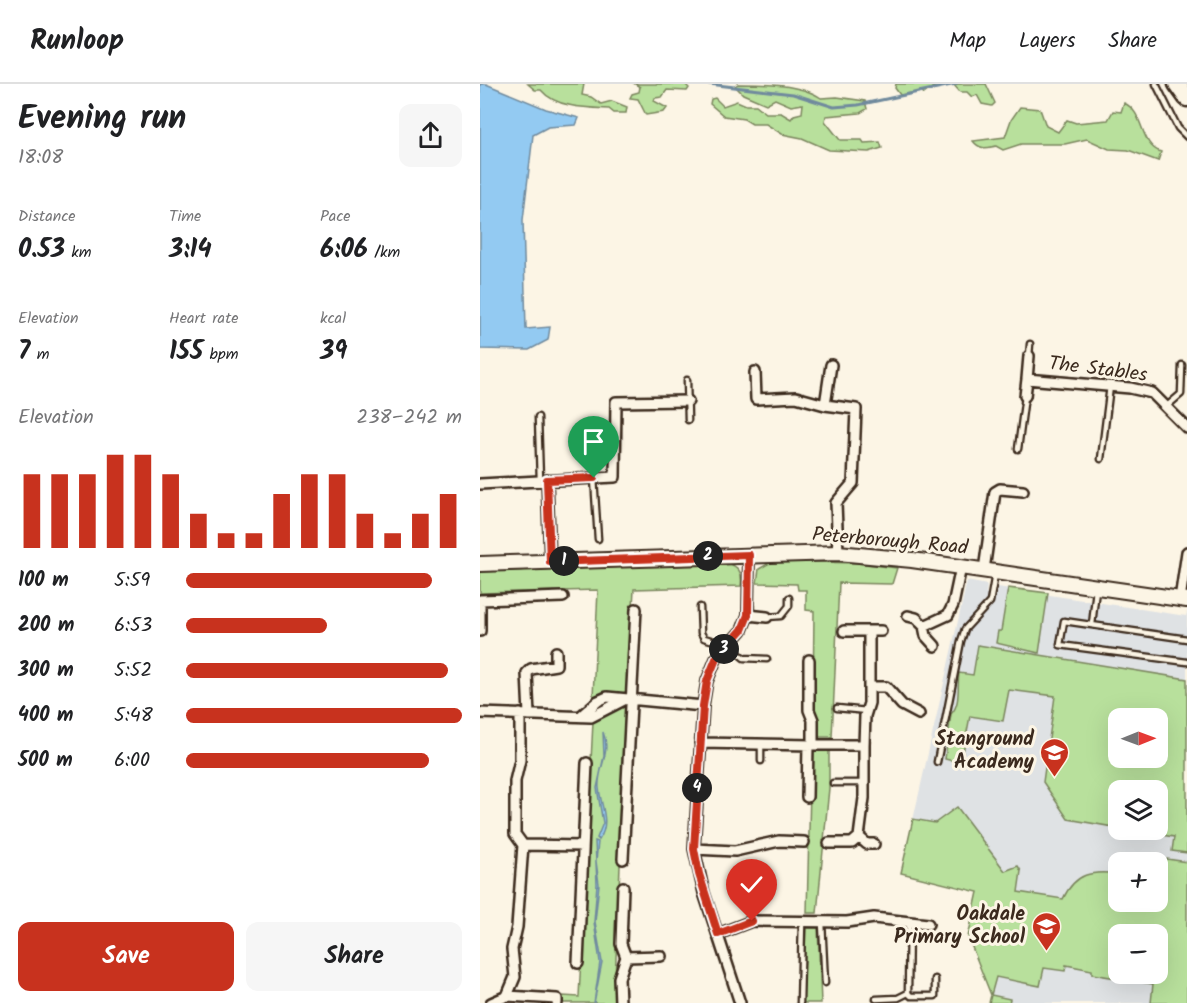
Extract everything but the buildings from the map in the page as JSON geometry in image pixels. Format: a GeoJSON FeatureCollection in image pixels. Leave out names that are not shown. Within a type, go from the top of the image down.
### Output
{"type":"FeatureCollection","features":[{"type":"Feature","properties":{"kind":"highway"},"geometry":{"type":"LineString","coordinates":[[1177,84],[1187,98]]}},
{"type":"Feature","properties":{"kind":"main road","name":"Peterborough Road"},"geometry":{"type":"LineString","coordinates":[[480,564],[838,553],[961,567],[1184,599]]}},
{"type":"Feature","properties":{"kind":"street","name":"The Stables"},"geometry":{"type":"LineString","coordinates":[[1025,396],[1029,356]]}},
{"type":"Feature","properties":{"kind":"street"},"geometry":{"type":"LineString","coordinates":[[825,405],[831,365]]}},
{"type":"Feature","properties":{"kind":"street"},"geometry":{"type":"LineString","coordinates":[[755,372],[756,399],[796,397],[825,405],[856,408],[853,483],[836,503],[838,553]]}},
{"type":"Feature","properties":{"kind":"street","name":"The Stables"},"geometry":{"type":"LineString","coordinates":[[1027,379],[1110,386],[1152,393],[1187,428]]}},
{"type":"Feature","properties":{"kind":"street"},"geometry":{"type":"LineString","coordinates":[[480,484],[615,477],[616,402],[688,401]]}},
{"type":"Feature","properties":{"kind":"street"},"geometry":{"type":"LineString","coordinates":[[543,481],[550,562]]}},
{"type":"Feature","properties":{"kind":"street"},"geometry":{"type":"LineString","coordinates":[[989,571],[995,492],[1000,489],[1023,491]]}},
{"type":"Feature","properties":{"kind":"street"},"geometry":{"type":"LineString","coordinates":[[1184,599],[1187,552]]}},
{"type":"Feature","properties":{"kind":"street"},"geometry":{"type":"LineString","coordinates":[[740,1003],[699,874],[694,849],[700,743],[707,681],[716,659],[742,630],[748,615],[749,555]]}},
{"type":"Feature","properties":{"kind":"street"},"geometry":{"type":"LineString","coordinates":[[924,626],[948,615],[953,605],[961,567]]}},
{"type":"Feature","properties":{"kind":"street"},"geometry":{"type":"LineString","coordinates":[[480,631],[480,603],[563,597]]}},
{"type":"Feature","properties":{"kind":"street"},"geometry":{"type":"LineString","coordinates":[[623,859],[632,789],[628,700],[636,609]]}},
{"type":"Feature","properties":{"kind":"street"},"geometry":{"type":"LineString","coordinates":[[748,615],[767,617]]}},
{"type":"Feature","properties":{"kind":"street"},"geometry":{"type":"LineString","coordinates":[[908,616],[916,618],[924,626],[926,636],[935,646]]}},
{"type":"Feature","properties":{"kind":"street"},"geometry":{"type":"LineString","coordinates":[[844,631],[881,631]]}},
{"type":"Feature","properties":{"kind":"street"},"geometry":{"type":"LineString","coordinates":[[830,843],[852,843],[859,837],[869,687],[869,631]]}},
{"type":"Feature","properties":{"kind":"street"},"geometry":{"type":"LineString","coordinates":[[507,996],[515,977],[512,949],[517,927],[523,845],[515,834],[527,673],[531,669],[556,665],[556,652]]}},
{"type":"Feature","properties":{"kind":"street"},"geometry":{"type":"LineString","coordinates":[[807,797],[813,720],[809,710],[809,660]]}},
{"type":"Feature","properties":{"kind":"street"},"geometry":{"type":"LineString","coordinates":[[869,687],[886,687],[902,705],[919,714]]}},
{"type":"Feature","properties":{"kind":"street"},"geometry":{"type":"LineString","coordinates":[[480,713],[598,715],[609,705],[628,700],[703,706]]}},
{"type":"Feature","properties":{"kind":"street"},"geometry":{"type":"LineString","coordinates":[[700,743],[864,745]]}},
{"type":"Feature","properties":{"kind":"street"},"geometry":{"type":"LineString","coordinates":[[578,963],[587,763]]}},
{"type":"Feature","properties":{"kind":"street"},"geometry":{"type":"LineString","coordinates":[[859,837],[867,844],[874,844]]}},
{"type":"Feature","properties":{"kind":"street"},"geometry":{"type":"LineString","coordinates":[[694,849],[735,851],[779,841],[804,842]]}},
{"type":"Feature","properties":{"kind":"street"},"geometry":{"type":"LineString","coordinates":[[523,845],[583,846]]}},
{"type":"Feature","properties":{"kind":"street"},"geometry":{"type":"LineString","coordinates":[[620,1003],[619,978],[626,957],[621,944],[623,887]]}},
{"type":"Feature","properties":{"kind":"street"},"geometry":{"type":"LineString","coordinates":[[718,934],[752,921],[847,922],[874,918],[928,924]]}},
{"type":"Feature","properties":{"kind":"street"},"geometry":{"type":"LineString","coordinates":[[626,957],[661,956]]}},
{"type":"Feature","properties":{"kind":"street"},"geometry":{"type":"LineString","coordinates":[[490,1003],[507,996],[557,1001]]}},
{"type":"Feature","properties":{"kind":"lane"},"geometry":{"type":"LineString","coordinates":[[1156,84],[1178,128],[1187,137]]}},
{"type":"Feature","properties":{"kind":"lane"},"geometry":{"type":"LineString","coordinates":[[1029,356],[1030,344]]}},
{"type":"Feature","properties":{"kind":"lane"},"geometry":{"type":"LineString","coordinates":[[1167,406],[1181,394],[1182,365]]}},
{"type":"Feature","properties":{"kind":"lane"},"geometry":{"type":"LineString","coordinates":[[687,380],[688,420]]}},
{"type":"Feature","properties":{"kind":"lane"},"geometry":{"type":"LineString","coordinates":[[1101,459],[1110,386]]}},
{"type":"Feature","properties":{"kind":"lane"},"geometry":{"type":"LineString","coordinates":[[1018,449],[1025,396]]}},
{"type":"Feature","properties":{"kind":"lane"},"geometry":{"type":"LineString","coordinates":[[538,417],[543,481]]}},
{"type":"Feature","properties":{"kind":"lane"},"geometry":{"type":"LineString","coordinates":[[594,478],[598,539]]}},
{"type":"Feature","properties":{"kind":"lane"},"geometry":{"type":"LineString","coordinates":[[937,762],[961,640],[970,621],[986,610],[990,602],[989,571]]}},
{"type":"Feature","properties":{"kind":"lane"},"geometry":{"type":"LineString","coordinates":[[1092,625],[1096,588]]}},
{"type":"Feature","properties":{"kind":"lane"},"geometry":{"type":"LineString","coordinates":[[767,617],[781,616],[789,606],[789,598]]}},
{"type":"Feature","properties":{"kind":"lane"},"geometry":{"type":"LineString","coordinates":[[699,607],[701,633],[704,638],[728,645],[744,658],[767,659]]}},
{"type":"Feature","properties":{"kind":"lane"},"geometry":{"type":"LineString","coordinates":[[1187,639],[1064,621],[1060,645],[1187,662]]}},
{"type":"Feature","properties":{"kind":"lane"},"geometry":{"type":"LineString","coordinates":[[837,708],[867,711]]}},
{"type":"Feature","properties":{"kind":"lane"},"geometry":{"type":"LineString","coordinates":[[760,761],[761,744]]}},
{"type":"Feature","properties":{"kind":"lane"},"geometry":{"type":"LineString","coordinates":[[833,783],[864,783]]}},
{"type":"Feature","properties":{"kind":"lane"},"geometry":{"type":"LineString","coordinates":[[800,1003],[802,922]]}},
{"type":"Feature","properties":{"kind":"lane"},"geometry":{"type":"LineString","coordinates":[[822,922],[825,983]]}},
{"type":"Feature","properties":{"kind":"lane"},"geometry":{"type":"LineString","coordinates":[[908,993],[909,922]]}},
{"type":"Feature","properties":{"kind":"lane"},"geometry":{"type":"LineString","coordinates":[[908,993],[911,996],[935,996],[935,979]]}},
{"type":"Feature","properties":{"kind":"lane"},"geometry":{"type":"LineString","coordinates":[[876,999],[898,998],[908,993]]}},
{"type":"Feature","properties":{"kind":"shaded area","name":"Stanground Academy"},"geometry":{"type":"Polygon","coordinates":[[[967,581],[987,585],[986,593],[996,595],[998,587],[1186,616],[1187,611],[1187,1003],[989,1003],[991,995],[968,937],[978,892],[901,873],[967,581]]]}},
{"type":"Feature","properties":{"kind":"green space"},"geometry":{"type":"Polygon","coordinates":[[[528,84],[584,84],[582,95],[591,97],[601,104],[612,101],[627,107],[626,113],[563,104],[528,84]]]}},
{"type":"Feature","properties":{"kind":"green space"},"geometry":{"type":"Polygon","coordinates":[[[635,84],[685,84],[689,88],[687,91],[667,90],[662,97],[655,98],[654,101],[667,108],[664,112],[646,115],[638,99],[630,98],[632,94],[639,92],[640,87],[635,84]]]}},
{"type":"Feature","properties":{"kind":"green space"},"geometry":{"type":"Polygon","coordinates":[[[738,84],[793,87],[821,98],[837,97],[865,101],[867,109],[860,113],[826,116],[825,121],[840,140],[880,142],[882,148],[869,152],[829,150],[802,138],[782,134],[766,124],[752,124],[744,119],[724,116],[710,104],[711,99],[715,98],[723,106],[737,101],[746,105],[756,105],[766,113],[781,113],[791,119],[794,115],[802,113],[803,104],[791,106],[775,99],[766,104],[743,94],[735,86],[738,84]]]}},
{"type":"Feature","properties":{"kind":"green space"},"geometry":{"type":"Polygon","coordinates":[[[896,84],[951,84],[939,88],[933,87],[924,94],[922,91],[900,95],[895,88],[896,84]]]}},
{"type":"Feature","properties":{"kind":"green space"},"geometry":{"type":"Polygon","coordinates":[[[953,84],[986,84],[995,103],[992,106],[982,104],[977,95],[972,97],[967,92],[960,92],[953,84]]]}},
{"type":"Feature","properties":{"kind":"green space"},"geometry":{"type":"Polygon","coordinates":[[[1124,103],[1136,113],[1149,143],[1161,152],[1158,161],[1128,150],[1109,149],[1087,139],[1065,144],[1021,144],[1003,150],[996,146],[981,147],[973,141],[1005,137],[1011,120],[1020,107],[1040,109],[1046,126],[1058,132],[1067,120],[1076,123],[1108,120],[1113,111],[1121,112],[1124,103]]]}},
{"type":"Feature","properties":{"kind":"green space"},"geometry":{"type":"Polygon","coordinates":[[[773,561],[857,563],[897,568],[892,584],[839,583],[832,737],[817,737],[817,718],[813,707],[814,611],[806,610],[806,590],[798,590],[797,584],[757,583],[759,569],[773,561]]]}},
{"type":"Feature","properties":{"kind":"green space"},"geometry":{"type":"Polygon","coordinates":[[[726,562],[739,571],[741,586],[634,589],[628,694],[611,692],[593,697],[598,590],[480,593],[480,572],[726,562]]]}},
{"type":"Feature","properties":{"kind":"green space"},"geometry":{"type":"Polygon","coordinates":[[[1008,588],[1048,593],[1039,653],[996,643],[998,631],[1001,631],[1008,588]]]}},
{"type":"Feature","properties":{"kind":"green space"},"geometry":{"type":"Polygon","coordinates":[[[978,645],[1187,679],[1187,853],[1172,851],[1174,837],[1168,836],[1168,780],[1108,780],[1108,826],[1068,819],[1043,782],[1055,696],[1009,690],[1003,721],[970,716],[961,763],[945,759],[951,714],[957,700],[959,673],[973,675],[978,645]]]}},
{"type":"Feature","properties":{"kind":"green space"},"geometry":{"type":"Polygon","coordinates":[[[627,706],[614,1003],[562,1003],[563,996],[579,997],[593,722],[612,709],[627,706]]]}},
{"type":"Feature","properties":{"kind":"green space"},"geometry":{"type":"Polygon","coordinates":[[[811,750],[829,750],[829,788],[817,913],[807,913],[811,750]]]}},
{"type":"Feature","properties":{"kind":"green space"},"geometry":{"type":"Polygon","coordinates":[[[957,807],[1005,871],[1018,866],[1021,871],[1018,892],[1063,899],[1073,884],[1085,875],[1108,873],[1108,912],[1168,912],[1168,859],[1187,862],[1187,1003],[1151,1003],[1153,984],[1168,984],[1168,924],[1108,924],[1108,977],[1092,974],[1092,970],[1066,965],[1065,971],[1044,968],[1040,986],[996,977],[991,995],[968,937],[978,892],[901,873],[913,819],[935,823],[957,807]]]}},
{"type":"Feature","properties":{"kind":"green space"},"geometry":{"type":"Polygon","coordinates":[[[806,928],[818,928],[821,1003],[803,1003],[806,928]]]}},
{"type":"Feature","properties":{"kind":"green space"},"geometry":{"type":"Polygon","coordinates":[[[991,995],[1010,999],[1009,1003],[989,1003],[991,995]]]}},
{"type":"Feature","properties":{"kind":"water"},"geometry":{"type":"Polygon","coordinates":[[[480,84],[486,84],[546,109],[579,118],[576,125],[548,127],[533,135],[523,220],[526,329],[550,327],[548,340],[529,350],[480,349],[480,84]]]}},
{"type":"Feature","properties":{"kind":"water"},"geometry":{"type":"Polygon","coordinates":[[[603,732],[606,747],[601,772],[604,756],[603,732]]]}},
{"type":"Feature","properties":{"kind":"water"},"geometry":{"type":"Polygon","coordinates":[[[600,775],[599,788],[605,821],[599,840],[597,838],[603,823],[597,788],[600,775]]]}},
{"type":"Feature","properties":{"kind":"water"},"geometry":{"type":"Polygon","coordinates":[[[595,841],[598,842],[596,861],[599,884],[595,922],[602,962],[594,1003],[600,962],[594,922],[597,884],[595,841]]]}},
{"type":"Feature","properties":{"kind":"waterway"},"geometry":{"type":"LineString","coordinates":[[709,84],[793,94],[834,107],[858,105],[956,84]]}},
{"type":"Feature","properties":{"kind":"place","name":"Stanground Academy"},"geometry":{"type":"Point","coordinates":[1055,778]}},
{"type":"Feature","properties":{"kind":"place","name":"Oakdale Primary School"},"geometry":{"type":"Point","coordinates":[1046,952]}},
{"type":"Feature","properties":{"kind":"route"},"geometry":{"type":"LineString","coordinates":[[594,478],[547,480],[550,562],[749,555],[748,615],[742,630],[716,659],[707,681],[703,706],[694,849],[704,893],[718,934],[752,921]]}}]}
